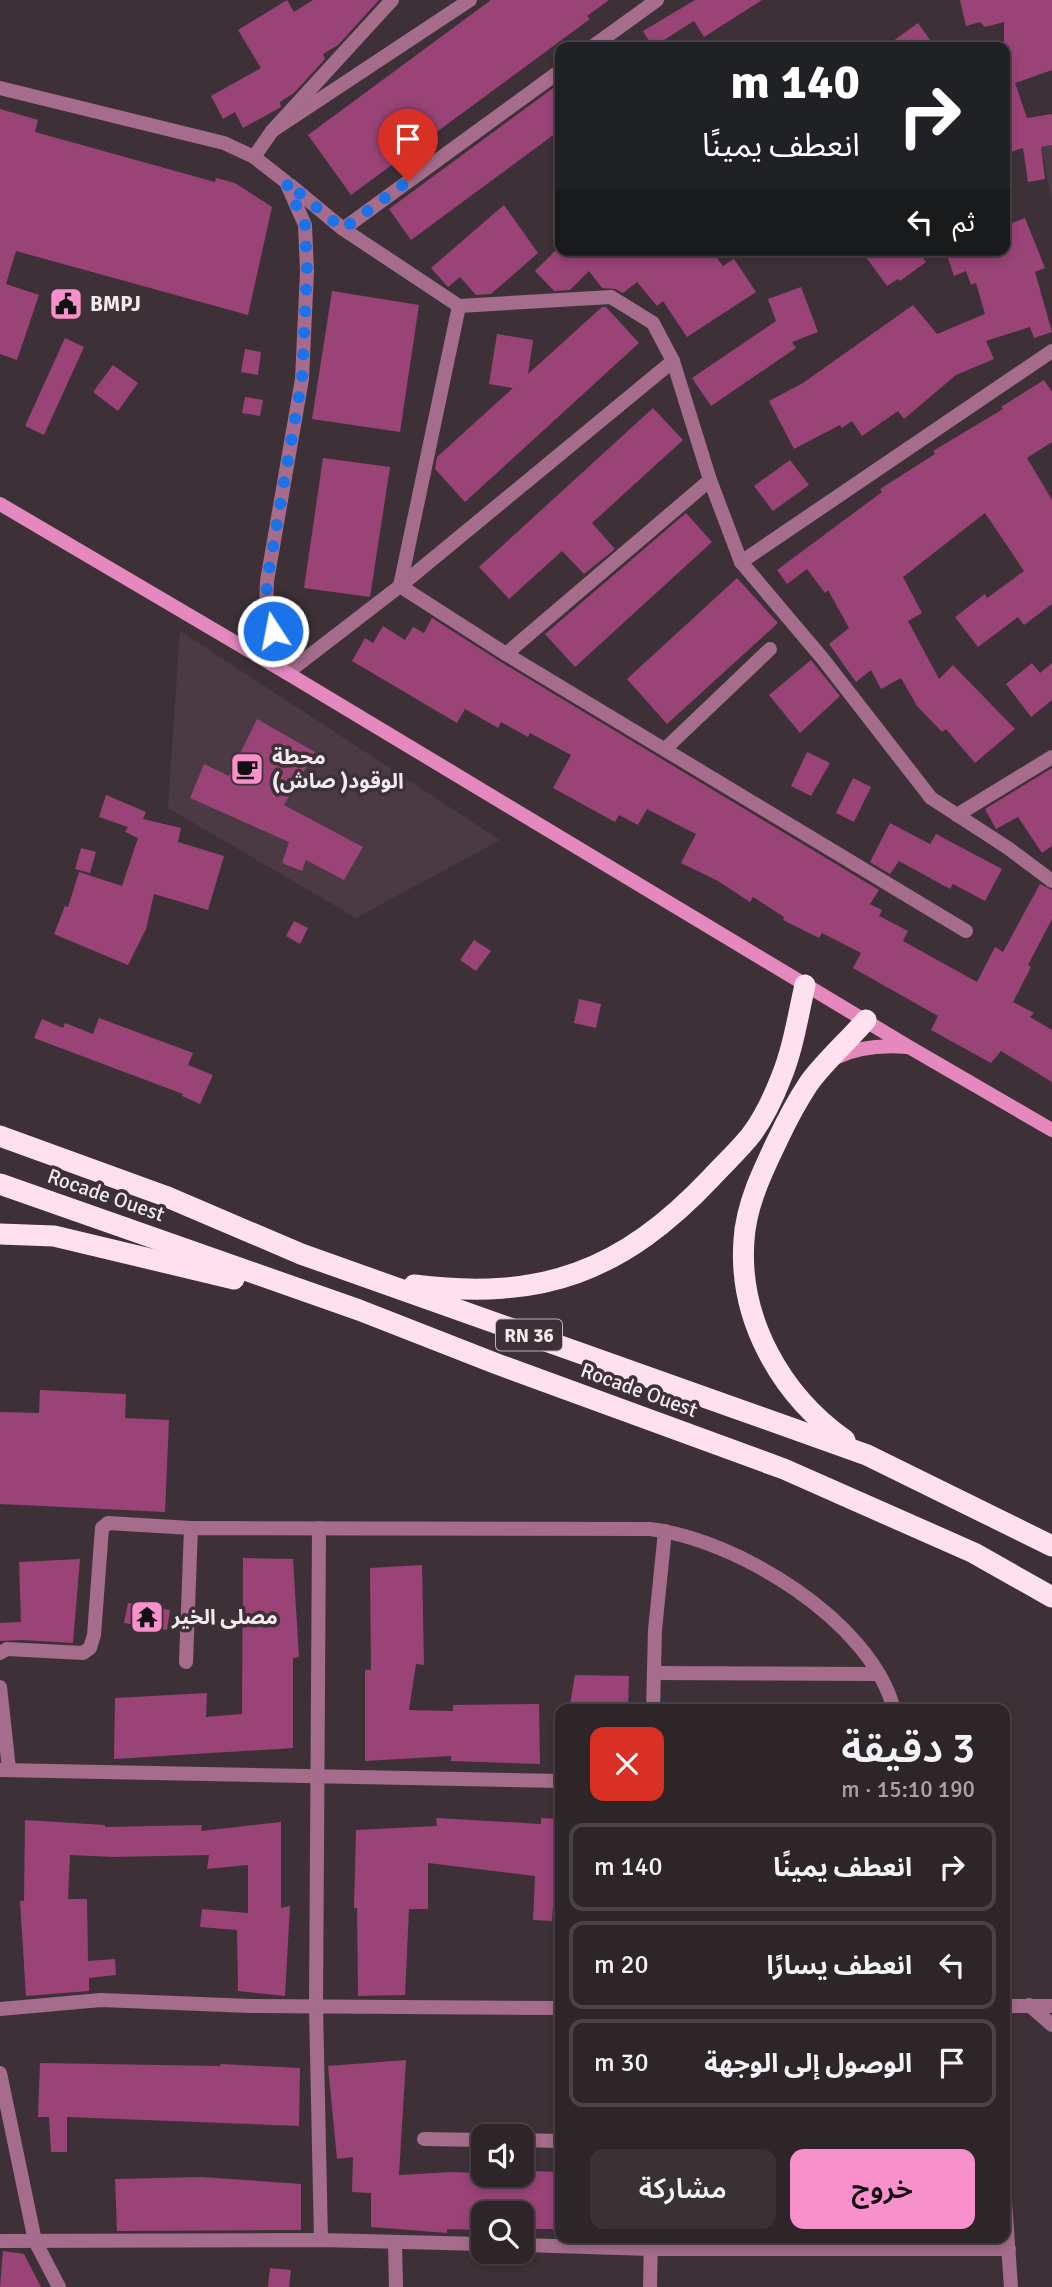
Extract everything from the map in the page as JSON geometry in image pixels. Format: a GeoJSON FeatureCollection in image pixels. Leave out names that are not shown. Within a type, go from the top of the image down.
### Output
{"type":"FeatureCollection","features":[{"type":"Feature","properties":{"kind":"highway"},"geometry":{"type":"LineString","coordinates":[[375,1280],[449,1289],[512,1288],[551,1281],[582,1271],[620,1254],[653,1232],[683,1206],[752,1134],[781,1078],[805,985]]}},
{"type":"Feature","properties":{"kind":"highway"},"geometry":{"type":"LineString","coordinates":[[866,1020],[810,1082],[790,1115],[767,1162],[751,1204],[744,1237],[743,1270],[756,1326],[773,1364],[810,1411],[835,1433],[867,1455]]}},
{"type":"Feature","properties":{"kind":"highway","name":"Rocade Ouest"},"geometry":{"type":"LineString","coordinates":[[0,1136],[164,1196],[301,1254],[867,1455],[1052,1545]]}},
{"type":"Feature","properties":{"kind":"highway","name":"Rocade Ouest"},"geometry":{"type":"LineString","coordinates":[[0,1184],[337,1303],[784,1469],[974,1553],[1052,1597]]}},
{"type":"Feature","properties":{"kind":"highway"},"geometry":{"type":"LineString","coordinates":[[0,1234],[54,1236],[337,1303]]}},
{"type":"Feature","properties":{"kind":"main road"},"geometry":{"type":"LineString","coordinates":[[0,504],[1052,1130]]}},
{"type":"Feature","properties":{"kind":"main road"},"geometry":{"type":"LineString","coordinates":[[831,1060],[860,1049],[909,1047]]}},
{"type":"Feature","properties":{"kind":"street"},"geometry":{"type":"LineString","coordinates":[[254,157],[272,131],[392,0]]}},
{"type":"Feature","properties":{"kind":"street"},"geometry":{"type":"LineString","coordinates":[[272,131],[470,0]]}},
{"type":"Feature","properties":{"kind":"street"},"geometry":{"type":"LineString","coordinates":[[599,42],[657,0]]}},
{"type":"Feature","properties":{"kind":"street"},"geometry":{"type":"LineString","coordinates":[[343,229],[555,75]]}},
{"type":"Feature","properties":{"kind":"street"},"geometry":{"type":"LineString","coordinates":[[0,88],[224,143],[254,157],[343,229],[459,306],[611,297],[653,323],[673,361],[710,480],[741,562],[823,659],[932,798],[1008,848],[1052,881]]}},
{"type":"Feature","properties":{"kind":"street"},"geometry":{"type":"LineString","coordinates":[[286,182],[305,225],[307,271],[302,379],[267,581],[266,609],[287,673],[400,586],[673,361]]}},
{"type":"Feature","properties":{"kind":"street"},"geometry":{"type":"LineString","coordinates":[[400,586],[459,306]]}},
{"type":"Feature","properties":{"kind":"street"},"geometry":{"type":"LineString","coordinates":[[741,562],[1052,351]]}},
{"type":"Feature","properties":{"kind":"street"},"geometry":{"type":"LineString","coordinates":[[506,654],[710,480]]}},
{"type":"Feature","properties":{"kind":"street"},"geometry":{"type":"LineString","coordinates":[[400,586],[506,654],[966,931]]}},
{"type":"Feature","properties":{"kind":"street"},"geometry":{"type":"LineString","coordinates":[[665,749],[770,649]]}},
{"type":"Feature","properties":{"kind":"street"},"geometry":{"type":"LineString","coordinates":[[957,815],[1052,757]]}},
{"type":"Feature","properties":{"kind":"street"},"geometry":{"type":"LineString","coordinates":[[0,1653],[7,1649],[83,1653],[90,1648],[94,1635],[102,1528],[108,1523],[191,1528],[628,1528],[665,1531],[696,1540],[743,1560],[787,1584],[831,1616],[861,1646],[879,1674],[892,1704]]}},
{"type":"Feature","properties":{"kind":"street"},"geometry":{"type":"LineString","coordinates":[[186,1662],[191,1528]]}},
{"type":"Feature","properties":{"kind":"street"},"geometry":{"type":"LineString","coordinates":[[319,1528],[316,2007],[321,2240]]}},
{"type":"Feature","properties":{"kind":"street"},"geometry":{"type":"LineString","coordinates":[[653,1704],[655,1630],[665,1531]]}},
{"type":"Feature","properties":{"kind":"street"},"geometry":{"type":"LineString","coordinates":[[654,1673],[879,1674]]}},
{"type":"Feature","properties":{"kind":"street"},"geometry":{"type":"LineString","coordinates":[[0,1687],[4,1769],[555,1780]]}},
{"type":"Feature","properties":{"kind":"street"},"geometry":{"type":"LineString","coordinates":[[0,2009],[101,2000],[250,2007],[555,2008]]}},
{"type":"Feature","properties":{"kind":"street"},"geometry":{"type":"LineString","coordinates":[[1030,2005],[1052,2025]]}},
{"type":"Feature","properties":{"kind":"street"},"geometry":{"type":"LineString","coordinates":[[1010,2006],[1052,2006]]}},
{"type":"Feature","properties":{"kind":"street"},"geometry":{"type":"LineString","coordinates":[[0,2073],[35,2241],[59,2287]]}},
{"type":"Feature","properties":{"kind":"street"},"geometry":{"type":"LineString","coordinates":[[424,2139],[471,2140]]}},
{"type":"Feature","properties":{"kind":"street"},"geometry":{"type":"LineString","coordinates":[[534,2140],[555,2141]]}},
{"type":"Feature","properties":{"kind":"street"},"geometry":{"type":"LineString","coordinates":[[0,2241],[321,2240],[471,2244]]}},
{"type":"Feature","properties":{"kind":"street"},"geometry":{"type":"LineString","coordinates":[[395,2242],[396,2287]]}},
{"type":"Feature","properties":{"kind":"street"},"geometry":{"type":"LineString","coordinates":[[1009,2243],[1011,2287]]}},
{"type":"Feature","properties":{"kind":"street"},"geometry":{"type":"LineString","coordinates":[[650,2287],[651,2244]]}},
{"type":"Feature","properties":{"kind":"street"},"geometry":{"type":"LineString","coordinates":[[534,2245],[1009,2249]]}},
{"type":"Feature","properties":{"kind":"shaded area"},"geometry":{"type":"Polygon","coordinates":[[[1052,145],[1052,200],[1041,147],[1052,145]]]}},
{"type":"Feature","properties":{"kind":"shaded area"},"geometry":{"type":"Polygon","coordinates":[[[180,631],[500,840],[356,918],[168,808],[180,631]]]}},
{"type":"Feature","properties":{"kind":"building"},"geometry":{"type":"Polygon","coordinates":[[[287,0],[294,12],[313,0],[379,0],[338,45],[323,54],[325,59],[294,93],[280,102],[281,107],[243,128],[235,112],[223,119],[211,96],[261,68],[238,30],[287,0]]]}},
{"type":"Feature","properties":{"kind":"building"},"geometry":{"type":"Polygon","coordinates":[[[491,0],[609,0],[587,16],[590,19],[555,42],[555,45],[351,195],[308,135],[491,0]]]}},
{"type":"Feature","properties":{"kind":"building"},"geometry":{"type":"Polygon","coordinates":[[[695,0],[762,0],[704,37],[694,21],[661,42],[650,42],[643,31],[695,0]]]}},
{"type":"Feature","properties":{"kind":"building"},"geometry":{"type":"Polygon","coordinates":[[[960,0],[1052,0],[1052,70],[1015,83],[1027,118],[1052,114],[1052,145],[1041,147],[1045,179],[1028,182],[1023,148],[1010,152],[1010,42],[1004,42],[1004,22],[985,27],[980,22],[966,26],[960,0]]]}},
{"type":"Feature","properties":{"kind":"building"},"geometry":{"type":"Polygon","coordinates":[[[918,23],[931,42],[892,42],[918,23]]]}},
{"type":"Feature","properties":{"kind":"building"},"geometry":{"type":"Polygon","coordinates":[[[555,87],[555,134],[411,240],[389,209],[555,87]]]}},
{"type":"Feature","properties":{"kind":"building"},"geometry":{"type":"Polygon","coordinates":[[[0,109],[38,120],[35,132],[215,182],[216,178],[235,183],[272,207],[248,315],[16,251],[6,284],[39,295],[17,360],[0,354],[0,109]]]}},
{"type":"Feature","properties":{"kind":"building"},"geometry":{"type":"Polygon","coordinates":[[[504,205],[538,253],[491,294],[476,295],[460,277],[448,287],[431,268],[504,205]]]}},
{"type":"Feature","properties":{"kind":"building"},"geometry":{"type":"Polygon","coordinates":[[[1025,218],[1045,268],[1035,272],[1052,332],[1034,338],[1030,327],[986,341],[994,359],[956,375],[904,419],[898,411],[862,436],[852,421],[794,449],[769,401],[803,383],[913,305],[937,334],[985,314],[976,283],[971,285],[966,271],[954,276],[948,258],[1010,256],[1010,224],[1025,218]]]}},
{"type":"Feature","properties":{"kind":"building"},"geometry":{"type":"Polygon","coordinates":[[[555,251],[555,256],[716,256],[723,266],[734,259],[756,292],[687,337],[663,301],[657,306],[637,282],[623,293],[602,288],[589,271],[570,290],[554,291],[535,271],[555,251]]]}},
{"type":"Feature","properties":{"kind":"building"},"geometry":{"type":"Polygon","coordinates":[[[865,256],[922,256],[926,262],[900,281],[898,279],[887,286],[865,256]]]}},
{"type":"Feature","properties":{"kind":"building"},"geometry":{"type":"Polygon","coordinates":[[[801,287],[818,332],[792,342],[796,348],[711,406],[692,378],[776,321],[768,299],[801,287]]]}},
{"type":"Feature","properties":{"kind":"building"},"geometry":{"type":"Polygon","coordinates":[[[332,291],[419,305],[400,432],[312,419],[332,291]]]}},
{"type":"Feature","properties":{"kind":"building"},"geometry":{"type":"Polygon","coordinates":[[[602,307],[606,307],[639,343],[465,502],[435,469],[437,457],[513,388],[489,384],[497,334],[533,340],[528,374],[602,307]]]}},
{"type":"Feature","properties":{"kind":"building"},"geometry":{"type":"Polygon","coordinates":[[[65,338],[84,347],[44,435],[25,426],[65,338]]]}},
{"type":"Feature","properties":{"kind":"building"},"geometry":{"type":"Polygon","coordinates":[[[245,349],[261,352],[258,375],[241,372],[245,349]]]}},
{"type":"Feature","properties":{"kind":"building"},"geometry":{"type":"Polygon","coordinates":[[[113,365],[138,383],[118,411],[93,392],[113,365]]]}},
{"type":"Feature","properties":{"kind":"building"},"geometry":{"type":"Polygon","coordinates":[[[1044,380],[1052,392],[1052,442],[1027,458],[1052,500],[1052,604],[1024,625],[1018,617],[978,647],[955,617],[985,594],[987,598],[1024,571],[985,513],[903,577],[922,613],[908,621],[939,679],[953,665],[1015,729],[975,763],[946,729],[942,732],[917,706],[901,678],[881,689],[871,670],[856,682],[829,644],[849,628],[828,590],[825,593],[807,569],[787,584],[777,570],[882,492],[880,489],[935,454],[933,451],[1003,409],[1001,407],[1044,380]]]}},
{"type":"Feature","properties":{"kind":"building"},"geometry":{"type":"Polygon","coordinates":[[[245,397],[263,400],[260,416],[242,413],[245,397]]]}},
{"type":"Feature","properties":{"kind":"building"},"geometry":{"type":"Polygon","coordinates":[[[653,408],[683,440],[592,523],[615,549],[584,574],[562,551],[509,599],[479,567],[653,408]]]}},
{"type":"Feature","properties":{"kind":"building"},"geometry":{"type":"Polygon","coordinates":[[[323,458],[390,467],[370,597],[304,588],[323,458]]]}},
{"type":"Feature","properties":{"kind":"building"},"geometry":{"type":"Polygon","coordinates":[[[790,460],[809,485],[773,511],[754,486],[790,460]]]}},
{"type":"Feature","properties":{"kind":"building"},"geometry":{"type":"Polygon","coordinates":[[[686,513],[712,542],[575,667],[545,634],[686,513]]]}},
{"type":"Feature","properties":{"kind":"building"},"geometry":{"type":"Polygon","coordinates":[[[737,578],[778,623],[667,724],[627,679],[737,578]]]}},
{"type":"Feature","properties":{"kind":"building"},"geometry":{"type":"Polygon","coordinates":[[[432,618],[879,890],[870,904],[882,910],[879,916],[908,931],[903,941],[977,982],[995,947],[1003,952],[1040,884],[1052,890],[1052,919],[1028,965],[1031,967],[1013,1002],[1034,1013],[1030,1017],[1052,1030],[1052,1082],[1001,1051],[991,1063],[931,1030],[938,1016],[853,968],[861,953],[822,933],[819,938],[783,920],[784,917],[753,897],[750,902],[718,881],[681,863],[696,834],[647,809],[638,825],[619,815],[615,822],[553,788],[571,755],[530,733],[528,737],[501,722],[498,728],[465,709],[457,723],[352,661],[365,638],[373,643],[383,626],[405,640],[413,627],[424,633],[432,618]]]}},
{"type":"Feature","properties":{"kind":"building"},"geometry":{"type":"Polygon","coordinates":[[[811,660],[840,696],[800,733],[769,695],[811,660]]]}},
{"type":"Feature","properties":{"kind":"building"},"geometry":{"type":"Polygon","coordinates":[[[1032,663],[1040,673],[1052,663],[1052,700],[1031,717],[1006,684],[1032,663]]]}},
{"type":"Feature","properties":{"kind":"building"},"geometry":{"type":"Polygon","coordinates":[[[257,719],[315,752],[284,805],[363,847],[344,880],[306,860],[302,871],[282,863],[289,842],[190,798],[204,764],[229,776],[257,719]]]}},
{"type":"Feature","properties":{"kind":"building"},"geometry":{"type":"Polygon","coordinates":[[[807,752],[830,763],[811,796],[791,786],[807,752]]]}},
{"type":"Feature","properties":{"kind":"building"},"geometry":{"type":"Polygon","coordinates":[[[1052,768],[1052,846],[1042,853],[1018,817],[996,829],[985,809],[1052,768]]]}},
{"type":"Feature","properties":{"kind":"building"},"geometry":{"type":"Polygon","coordinates":[[[853,778],[871,787],[854,822],[836,813],[853,778]]]}},
{"type":"Feature","properties":{"kind":"building"},"geometry":{"type":"Polygon","coordinates":[[[106,795],[146,812],[143,819],[181,828],[178,842],[224,856],[208,910],[154,894],[146,929],[128,965],[54,934],[65,906],[68,907],[79,872],[122,886],[138,838],[125,832],[128,827],[99,817],[106,795]]]}},
{"type":"Feature","properties":{"kind":"building"},"geometry":{"type":"Polygon","coordinates":[[[890,823],[930,844],[936,834],[1002,869],[985,901],[953,884],[950,889],[899,861],[890,874],[870,862],[890,823]]]}},
{"type":"Feature","properties":{"kind":"building"},"geometry":{"type":"Polygon","coordinates":[[[81,848],[96,852],[90,873],[75,869],[81,848]]]}},
{"type":"Feature","properties":{"kind":"building"},"geometry":{"type":"Polygon","coordinates":[[[294,921],[308,928],[300,944],[286,936],[294,921]]]}},
{"type":"Feature","properties":{"kind":"building"},"geometry":{"type":"Polygon","coordinates":[[[474,940],[491,951],[476,971],[460,960],[474,940]]]}},
{"type":"Feature","properties":{"kind":"building"},"geometry":{"type":"Polygon","coordinates":[[[579,999],[601,1004],[596,1028],[574,1023],[579,999]]]}},
{"type":"Feature","properties":{"kind":"building"},"geometry":{"type":"Polygon","coordinates":[[[99,1018],[193,1053],[188,1065],[213,1075],[200,1104],[182,1096],[183,1094],[34,1038],[42,1019],[63,1028],[65,1023],[93,1034],[99,1018]]]}},
{"type":"Feature","properties":{"kind":"building"},"geometry":{"type":"Polygon","coordinates":[[[40,1390],[126,1394],[125,1418],[169,1420],[165,1512],[0,1504],[0,1412],[39,1413],[40,1390]]]}},
{"type":"Feature","properties":{"kind":"building"},"geometry":{"type":"Polygon","coordinates":[[[243,1558],[293,1559],[299,1657],[293,1658],[293,1748],[114,1759],[115,1698],[207,1693],[206,1717],[242,1714],[243,1558]]]}},
{"type":"Feature","properties":{"kind":"building"},"geometry":{"type":"Polygon","coordinates":[[[80,1559],[73,1643],[0,1641],[0,1623],[21,1622],[19,1562],[80,1559]]]}},
{"type":"Feature","properties":{"kind":"building"},"geometry":{"type":"Polygon","coordinates":[[[422,1565],[424,1665],[416,1664],[409,1710],[453,1711],[453,1705],[539,1704],[540,1764],[451,1761],[451,1756],[365,1761],[365,1670],[371,1670],[370,1568],[422,1565]]]}},
{"type":"Feature","properties":{"kind":"building"},"geometry":{"type":"Polygon","coordinates":[[[128,1603],[170,1610],[167,1630],[124,1623],[128,1603]]]}},
{"type":"Feature","properties":{"kind":"building"},"geometry":{"type":"Polygon","coordinates":[[[575,1675],[629,1676],[628,1704],[570,1704],[575,1675]]]}},
{"type":"Feature","properties":{"kind":"building"},"geometry":{"type":"Polygon","coordinates":[[[436,1818],[541,1824],[541,1818],[555,1819],[552,1921],[533,1920],[535,1876],[428,1863],[428,1909],[409,1909],[405,1995],[358,1996],[357,1908],[354,1908],[356,1830],[437,1826],[436,1818]]]}},
{"type":"Feature","properties":{"kind":"building"},"geometry":{"type":"Polygon","coordinates":[[[25,1820],[105,1827],[202,1825],[201,1831],[281,1822],[281,1908],[290,1906],[285,1996],[238,1991],[237,1930],[200,1927],[202,1909],[248,1913],[248,1865],[207,1869],[209,1855],[70,1855],[68,1899],[87,1899],[88,1961],[115,1959],[116,1975],[89,1978],[89,1991],[26,1996],[20,1901],[24,1901],[25,1820]]]}},
{"type":"Feature","properties":{"kind":"building"},"geometry":{"type":"Polygon","coordinates":[[[406,2060],[399,2175],[471,2173],[471,2187],[534,2187],[534,2171],[555,2172],[555,2229],[534,2229],[534,2201],[471,2201],[471,2230],[447,2229],[447,2233],[371,2227],[371,2193],[352,2192],[353,2157],[337,2159],[328,2066],[406,2060]]]}},
{"type":"Feature","properties":{"kind":"building"},"geometry":{"type":"Polygon","coordinates":[[[40,2063],[221,2064],[300,2068],[299,2126],[67,2117],[67,2152],[51,2152],[49,2117],[38,2117],[40,2063]]]}},
{"type":"Feature","properties":{"kind":"building"},"geometry":{"type":"Polygon","coordinates":[[[202,2177],[301,2184],[301,2230],[117,2231],[115,2179],[202,2177]]]}},
{"type":"Feature","properties":{"kind":"building"},"geometry":{"type":"Polygon","coordinates":[[[3,2251],[24,2254],[41,2287],[0,2287],[3,2251]]]}},
{"type":"Feature","properties":{"kind":"building"},"geometry":{"type":"Polygon","coordinates":[[[270,2268],[291,2270],[289,2287],[268,2287],[270,2268]]]}},
{"type":"Feature","properties":{"kind":"place","name":"BMPJ"},"geometry":{"type":"Point","coordinates":[66,304]}},
{"type":"Feature","properties":{"kind":"place","name":"محطة الوقود( صاش)"},"geometry":{"type":"Point","coordinates":[247,769]}},
{"type":"Feature","properties":{"kind":"place","name":"مصلى الخير"},"geometry":{"type":"Point","coordinates":[147,1617]}},
{"type":"Feature","properties":{"kind":"route"},"geometry":{"type":"LineString","coordinates":[[273,631],[266,609],[267,581],[302,379],[307,271],[305,225],[286,182],[343,229],[408,181]]}}]}
